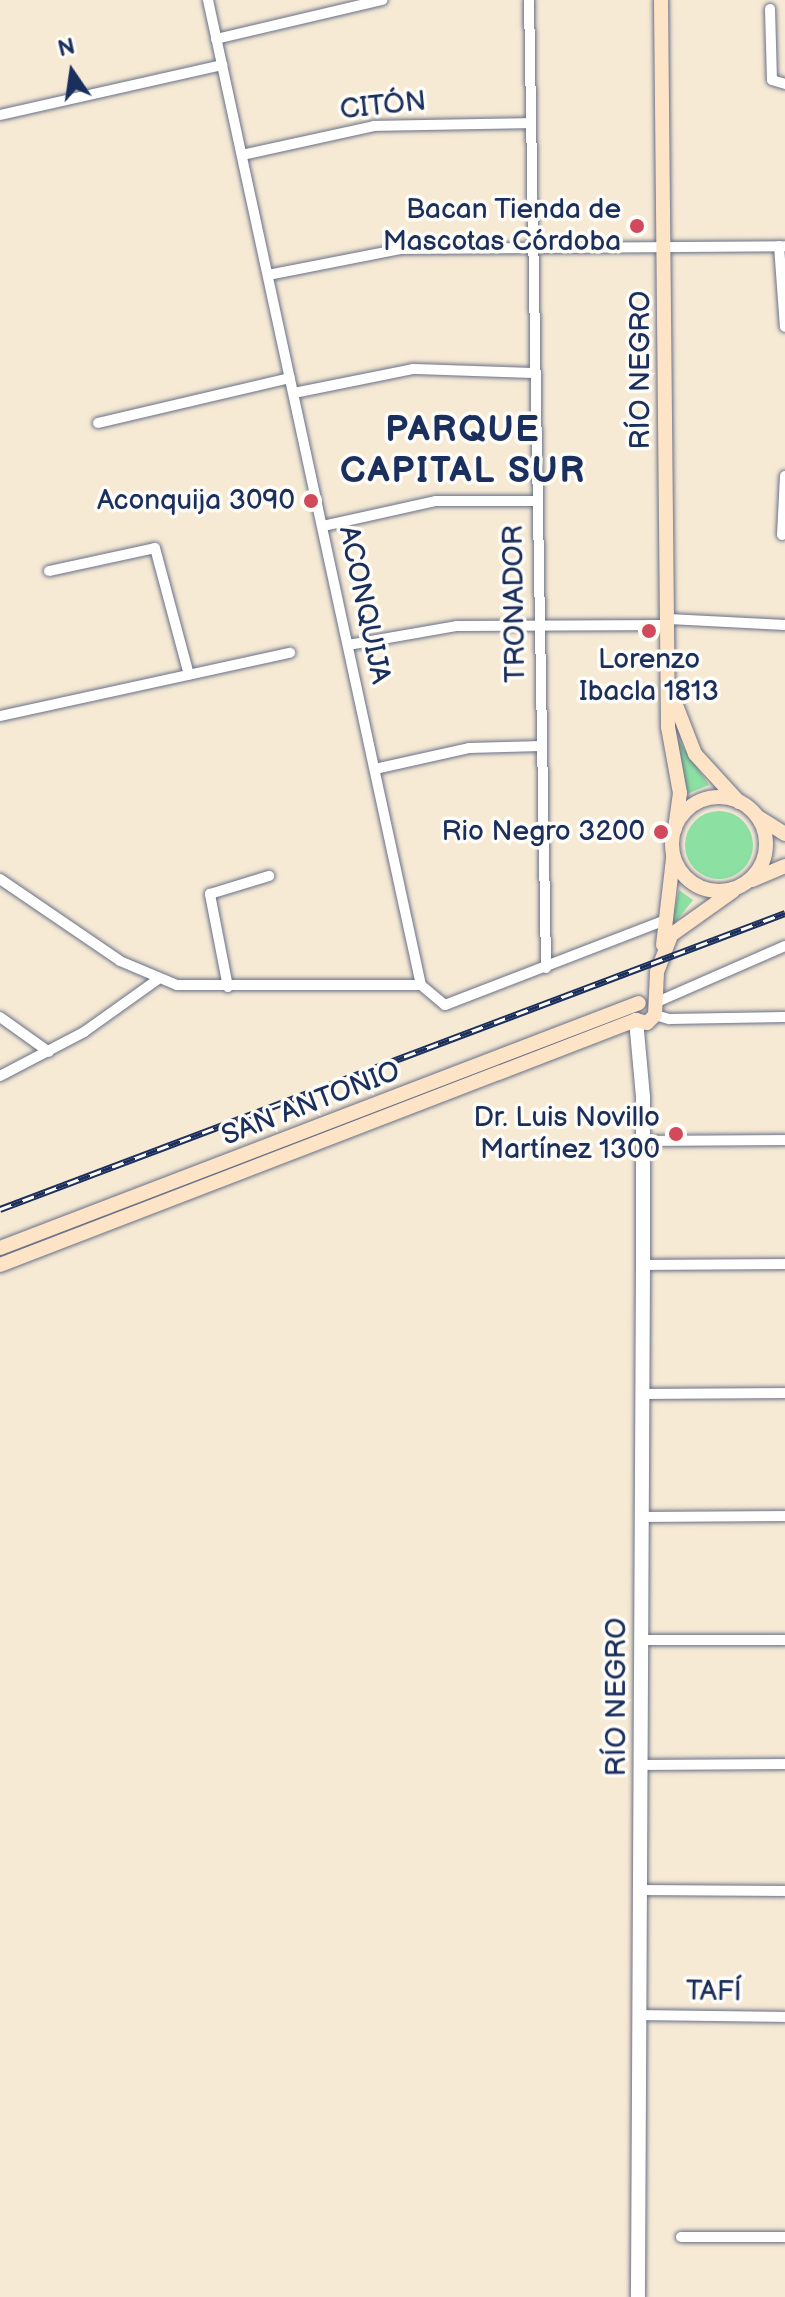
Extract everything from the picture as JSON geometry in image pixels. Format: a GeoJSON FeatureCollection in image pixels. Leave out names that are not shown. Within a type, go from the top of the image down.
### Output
{"type":"FeatureCollection","features":[{"type":"Feature","properties":{"kind":"main road","name":"RÍO NEGRO"},"geometry":{"type":"LineString","coordinates":[[661,0],[671,692],[669,735],[680,793],[675,829]]}},
{"type":"Feature","properties":{"kind":"main road","name":"RÍO NEGRO"},"geometry":{"type":"LineString","coordinates":[[671,692],[695,754],[739,802]]}},
{"type":"Feature","properties":{"kind":"main road"},"geometry":{"type":"LineString","coordinates":[[758,817],[766,836],[765,856],[742,885],[697,886],[673,854],[675,829],[685,812],[701,801],[721,798],[739,802],[785,834]]}},
{"type":"Feature","properties":{"kind":"main road","name":"RÍO NEGRO"},"geometry":{"type":"LineString","coordinates":[[655,1011],[656,977],[662,953],[673,854]]}},
{"type":"Feature","properties":{"kind":"main road","name":"RÍO NEGRO"},"geometry":{"type":"LineString","coordinates":[[662,953],[678,928],[742,885],[785,866]]}},
{"type":"Feature","properties":{"kind":"main road","name":"RÍO NEGRO"},"geometry":{"type":"LineString","coordinates":[[636,1020],[639,1003],[656,977]]}},
{"type":"Feature","properties":{"kind":"main road","name":"SAN ANTONIO"},"geometry":{"type":"LineString","coordinates":[[0,1248],[639,1003]]}},
{"type":"Feature","properties":{"kind":"main road"},"geometry":{"type":"LineString","coordinates":[[636,1020],[643,1024],[655,1011]]}},
{"type":"Feature","properties":{"kind":"main road","name":"SAN ANTONIO"},"geometry":{"type":"LineString","coordinates":[[0,1265],[636,1020]]}},
{"type":"Feature","properties":{"kind":"street","name":"ACONQUIJA"},"geometry":{"type":"LineString","coordinates":[[208,0],[421,985]]}},
{"type":"Feature","properties":{"kind":"street"},"geometry":{"type":"LineString","coordinates":[[216,39],[382,0]]}},
{"type":"Feature","properties":{"kind":"street","name":"TRONADOR"},"geometry":{"type":"LineString","coordinates":[[529,0],[546,968]]}},
{"type":"Feature","properties":{"kind":"street"},"geometry":{"type":"LineString","coordinates":[[770,9],[772,80],[785,84]]}},
{"type":"Feature","properties":{"kind":"street"},"geometry":{"type":"LineString","coordinates":[[0,115],[222,65]]}},
{"type":"Feature","properties":{"kind":"street","name":"CITÓN"},"geometry":{"type":"LineString","coordinates":[[242,155],[374,126],[531,123]]}},
{"type":"Feature","properties":{"kind":"street"},"geometry":{"type":"LineString","coordinates":[[268,275],[401,249],[782,246],[785,327]]}},
{"type":"Feature","properties":{"kind":"street"},"geometry":{"type":"LineString","coordinates":[[294,393],[413,369],[535,373]]}},
{"type":"Feature","properties":{"kind":"street"},"geometry":{"type":"LineString","coordinates":[[98,423],[290,378]]}},
{"type":"Feature","properties":{"kind":"street"},"geometry":{"type":"LineString","coordinates":[[782,535],[785,476]]}},
{"type":"Feature","properties":{"kind":"street"},"geometry":{"type":"LineString","coordinates":[[323,526],[436,501],[537,501]]}},
{"type":"Feature","properties":{"kind":"street"},"geometry":{"type":"LineString","coordinates":[[49,571],[155,548],[189,675]]}},
{"type":"Feature","properties":{"kind":"street"},"geometry":{"type":"LineString","coordinates":[[348,645],[434,628],[539,623],[785,625]]}},
{"type":"Feature","properties":{"kind":"street"},"geometry":{"type":"LineString","coordinates":[[0,716],[290,653]]}},
{"type":"Feature","properties":{"kind":"street"},"geometry":{"type":"LineString","coordinates":[[375,769],[469,748],[541,746]]}},
{"type":"Feature","properties":{"kind":"street"},"geometry":{"type":"LineString","coordinates":[[228,987],[210,894],[269,876]]}},
{"type":"Feature","properties":{"kind":"street"},"geometry":{"type":"LineString","coordinates":[[0,879],[157,980],[228,987],[421,985],[445,1005],[665,920]]}},
{"type":"Feature","properties":{"kind":"street"},"geometry":{"type":"LineString","coordinates":[[655,1011],[785,946]]}},
{"type":"Feature","properties":{"kind":"street"},"geometry":{"type":"LineString","coordinates":[[0,1076],[49,1052],[157,980]]}},
{"type":"Feature","properties":{"kind":"street"},"geometry":{"type":"LineString","coordinates":[[655,1011],[669,1019],[785,1017]]}},
{"type":"Feature","properties":{"kind":"street","name":"RÍO NEGRO"},"geometry":{"type":"LineString","coordinates":[[643,1097],[655,1011]]}},
{"type":"Feature","properties":{"kind":"street"},"geometry":{"type":"LineString","coordinates":[[0,1017],[49,1052]]}},
{"type":"Feature","properties":{"kind":"street","name":"RÍO NEGRO"},"geometry":{"type":"LineString","coordinates":[[636,1020],[643,1097],[643,1890],[638,2297]]}},
{"type":"Feature","properties":{"kind":"street"},"geometry":{"type":"LineString","coordinates":[[643,1141],[785,1140]]}},
{"type":"Feature","properties":{"kind":"street"},"geometry":{"type":"LineString","coordinates":[[643,1265],[785,1264]]}},
{"type":"Feature","properties":{"kind":"street"},"geometry":{"type":"LineString","coordinates":[[643,1394],[785,1393]]}},
{"type":"Feature","properties":{"kind":"street"},"geometry":{"type":"LineString","coordinates":[[643,1517],[785,1516]]}},
{"type":"Feature","properties":{"kind":"street"},"geometry":{"type":"LineString","coordinates":[[642,1640],[785,1640]]}},
{"type":"Feature","properties":{"kind":"street"},"geometry":{"type":"LineString","coordinates":[[643,1765],[785,1764]]}},
{"type":"Feature","properties":{"kind":"street"},"geometry":{"type":"LineString","coordinates":[[643,1890],[785,1891]]}},
{"type":"Feature","properties":{"kind":"street","name":"TAFÍ"},"geometry":{"type":"LineString","coordinates":[[642,2015],[785,2017]]}},
{"type":"Feature","properties":{"kind":"street"},"geometry":{"type":"LineString","coordinates":[[681,2237],[785,2237]]}},
{"type":"Feature","properties":{"kind":"green space"},"geometry":{"type":"Polygon","coordinates":[[[677,738],[709,785],[687,794],[684,775],[677,738]]]}},
{"type":"Feature","properties":{"kind":"green space"},"geometry":{"type":"Polygon","coordinates":[[[719,811],[743,821],[753,845],[743,869],[719,879],[695,869],[685,845],[695,821],[719,811]]]}},
{"type":"Feature","properties":{"kind":"green space"},"geometry":{"type":"Polygon","coordinates":[[[679,890],[693,900],[670,929],[679,890]]]}},
{"type":"Feature","properties":{"kind":"railway"},"geometry":{"type":"LineString","coordinates":[[0,1209],[785,913]]}},
{"type":"Feature","properties":{"kind":"place","name":"Bacan Tienda de Mascotas Córdoba"},"geometry":{"type":"Point","coordinates":[637,226]}},
{"type":"Feature","properties":{"kind":"place","name":"Aconquija 3090"},"geometry":{"type":"Point","coordinates":[311,501]}},
{"type":"Feature","properties":{"kind":"place","name":"Lorenzo Ibacla 1813"},"geometry":{"type":"Point","coordinates":[649,631]}},
{"type":"Feature","properties":{"kind":"place","name":"Rio Negro 3200"},"geometry":{"type":"Point","coordinates":[661,832]}},
{"type":"Feature","properties":{"kind":"place","name":"Dr. Luis Novillo Martínez 1300"},"geometry":{"type":"Point","coordinates":[676,1134]}},
{"type":"Feature","properties":{"kind":"district","name":"PARQUE CAPITAL SUR"},"geometry":{"type":"Point","coordinates":[463,450]}}]}
